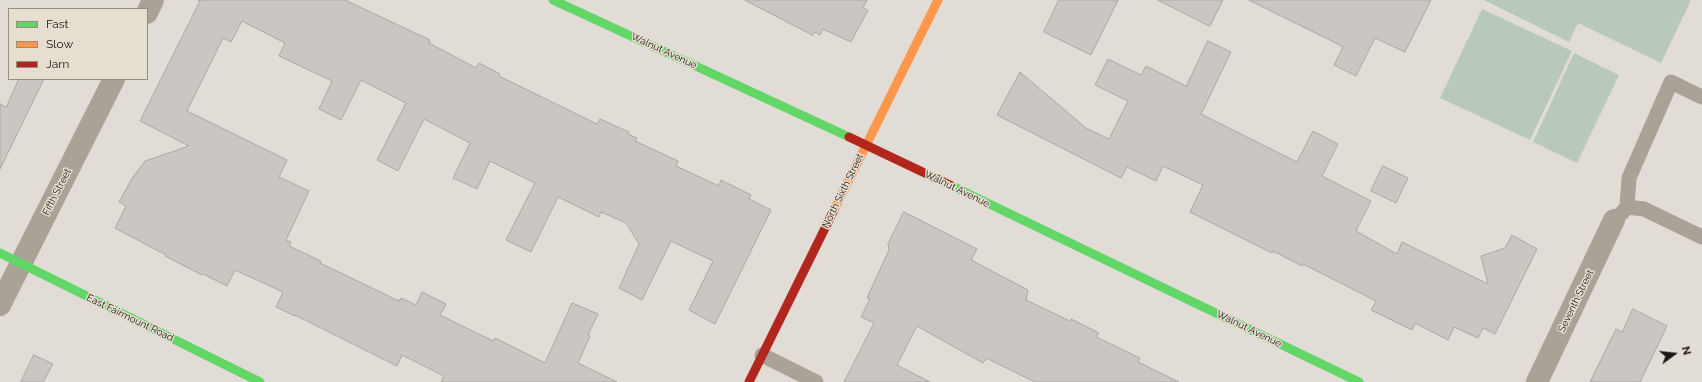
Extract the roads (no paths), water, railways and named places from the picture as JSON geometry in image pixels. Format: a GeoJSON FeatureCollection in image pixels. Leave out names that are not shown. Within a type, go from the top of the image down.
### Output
{"type":"FeatureCollection","features":[{"type":"Feature","properties":{"kind":"street"},"geometry":{"type":"LineString","coordinates":[[148,11],[153,0]]}},
{"type":"Feature","properties":{"kind":"street","name":"Walnut Avenue"},"geometry":{"type":"LineString","coordinates":[[553,0],[866,145],[1359,382]]}},
{"type":"Feature","properties":{"kind":"street","name":"North Sixth Street"},"geometry":{"type":"LineString","coordinates":[[749,382],[938,0]]}},
{"type":"Feature","properties":{"kind":"street","name":"Fifth Street"},"geometry":{"type":"LineString","coordinates":[[0,305],[113,80]]}},
{"type":"Feature","properties":{"kind":"street","name":"Seventh Street"},"geometry":{"type":"LineString","coordinates":[[1537,382],[1621,213]]}},
{"type":"Feature","properties":{"kind":"street","name":"East Fairmount Road"},"geometry":{"type":"LineString","coordinates":[[0,253],[260,382]]}},
{"type":"Feature","properties":{"kind":"lane"},"geometry":{"type":"LineString","coordinates":[[1702,97],[1671,82],[1629,178],[1621,213],[1644,208],[1702,237]]}},
{"type":"Feature","properties":{"kind":"lane"},"geometry":{"type":"LineString","coordinates":[[762,355],[816,382]]}}]}
